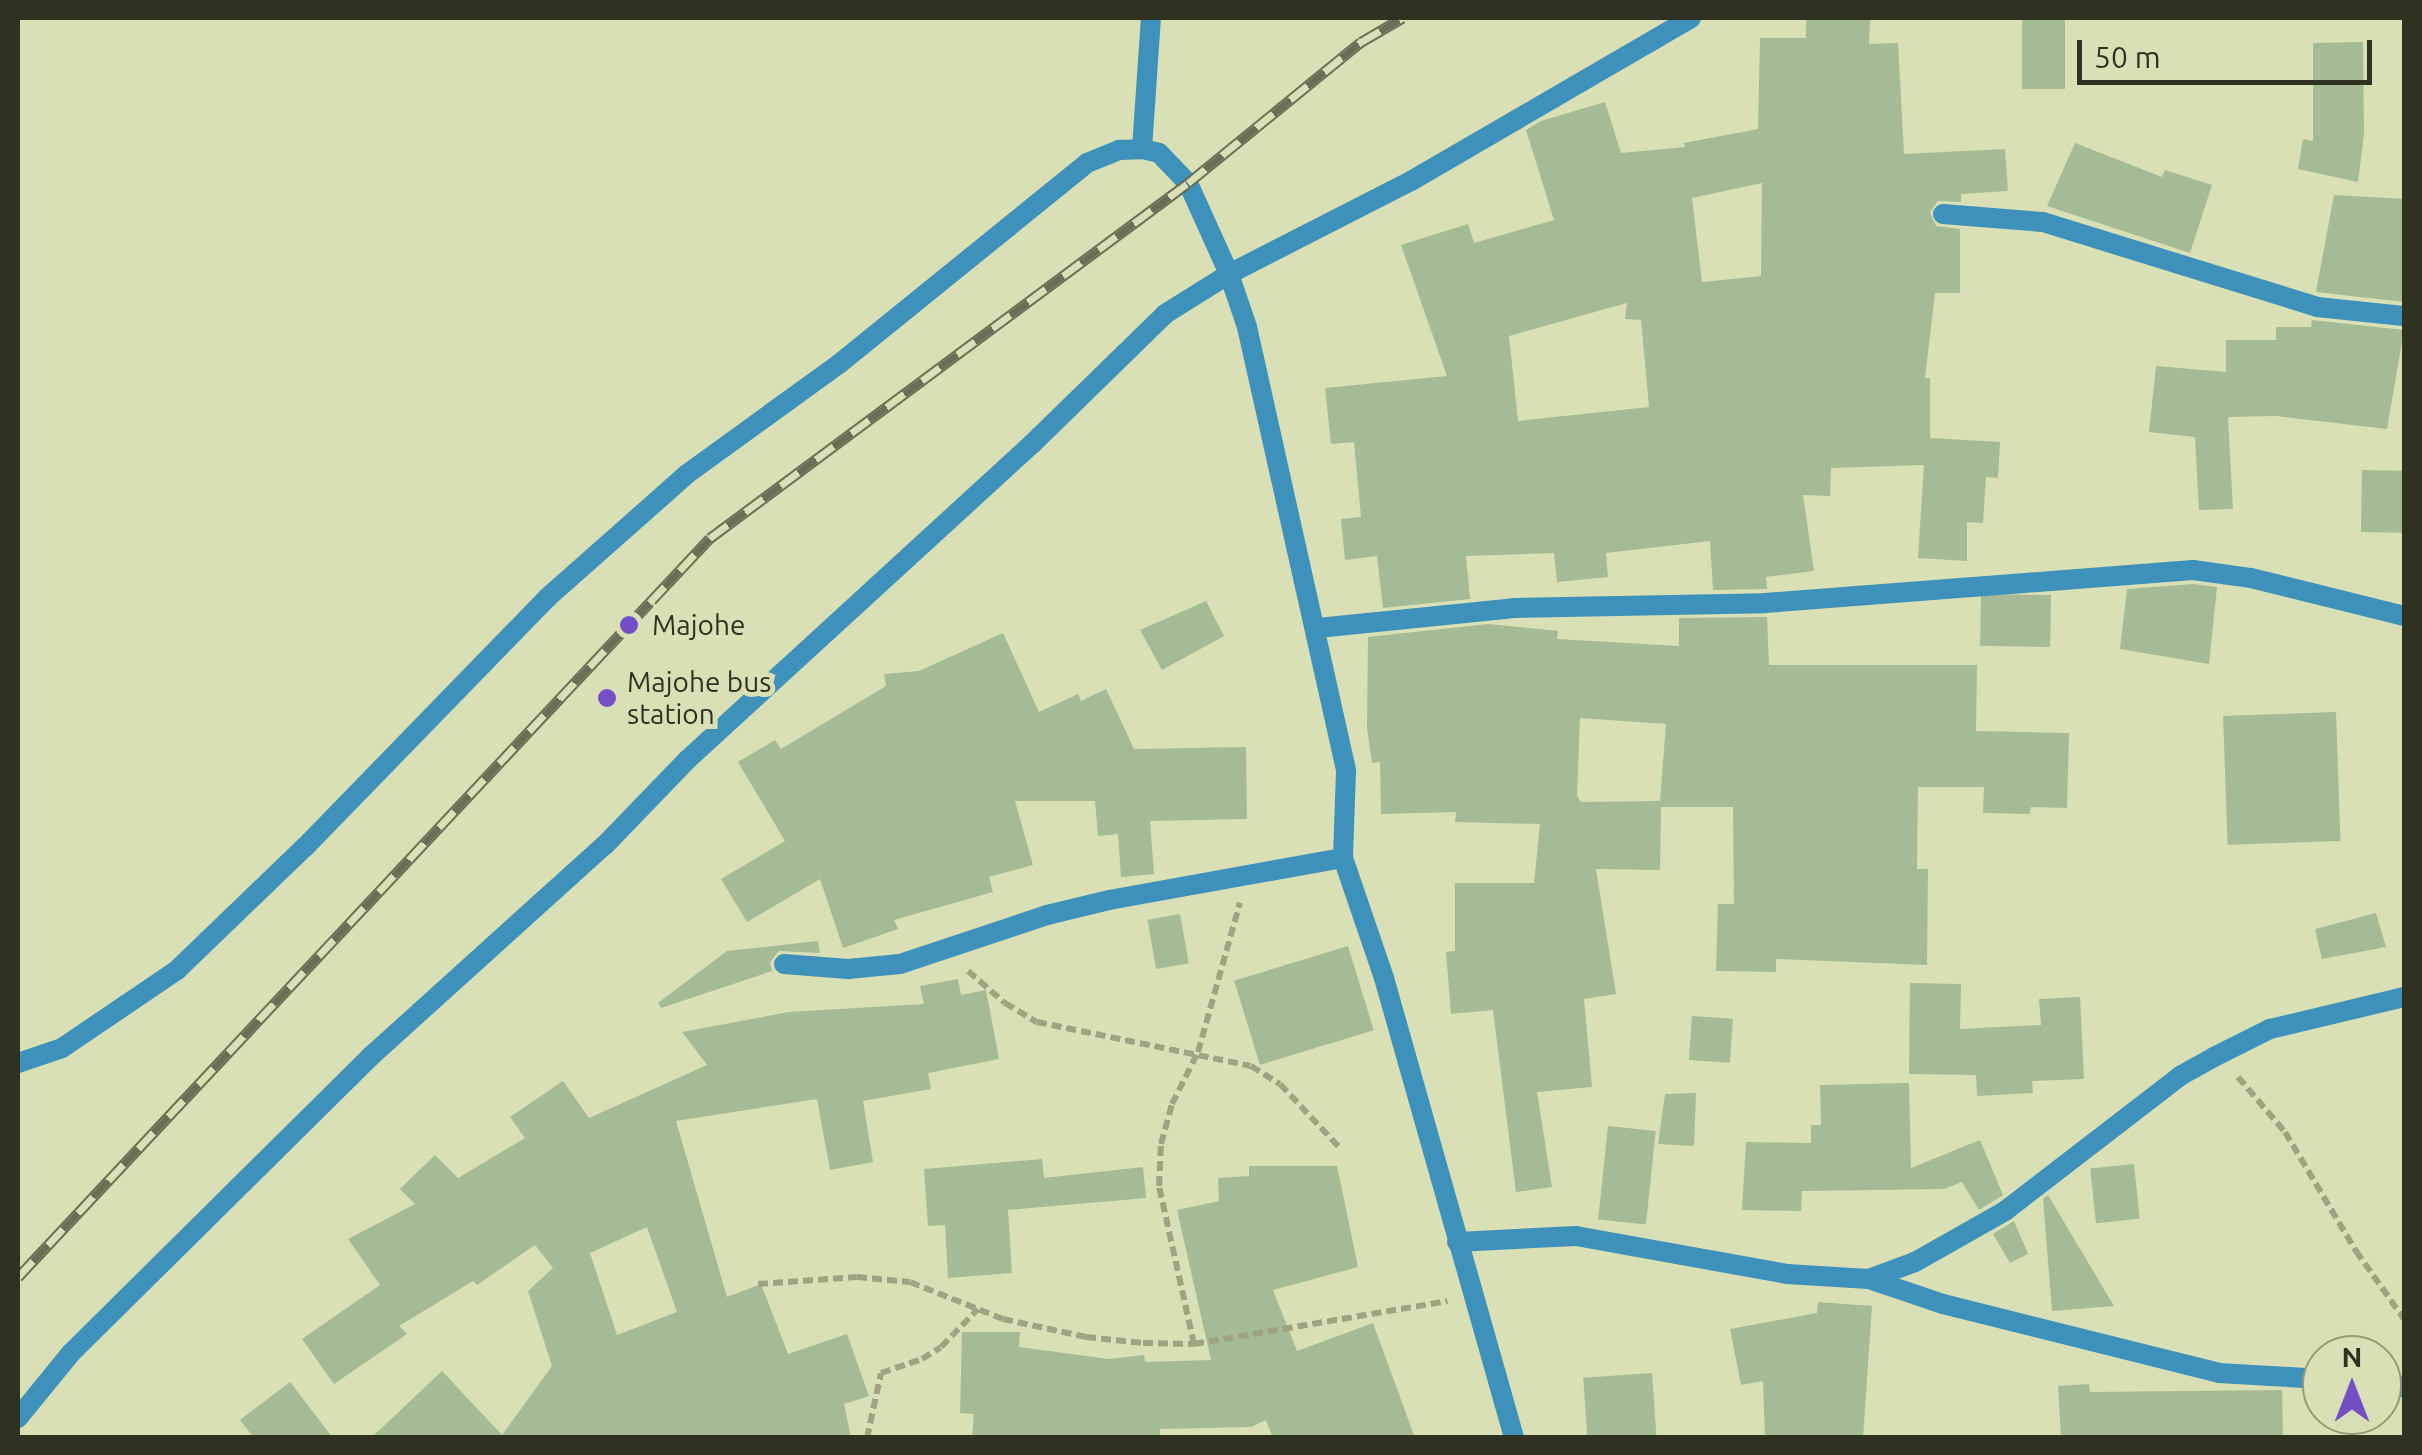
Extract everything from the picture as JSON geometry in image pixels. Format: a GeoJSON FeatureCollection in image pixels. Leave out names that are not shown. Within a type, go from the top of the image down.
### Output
{"type":"FeatureCollection","features":[{"type":"Feature","properties":{"kind":"street"},"geometry":{"type":"LineString","coordinates":[[1142,148],[1151,18]]}},
{"type":"Feature","properties":{"kind":"street"},"geometry":{"type":"LineString","coordinates":[[18,1418],[71,1353],[370,1058],[537,908],[687,760],[1032,444],[1165,314],[1229,274],[1411,180],[1691,18]]}},
{"type":"Feature","properties":{"kind":"street"},"geometry":{"type":"LineString","coordinates":[[18,1063],[62,1048],[177,970],[305,846],[546,598],[687,474],[839,364],[1087,163],[1120,150],[1142,148],[1159,153],[1188,183],[1229,274],[1247,328],[1318,628],[1346,771],[1342,858],[1384,978],[1514,1438]]}},
{"type":"Feature","properties":{"kind":"street"},"geometry":{"type":"LineString","coordinates":[[1944,214],[2043,222],[2317,307],[2404,316]]}},
{"type":"Feature","properties":{"kind":"street"},"geometry":{"type":"LineString","coordinates":[[1318,628],[1514,608],[1765,603],[2193,570],[2251,578],[2404,616]]}},
{"type":"Feature","properties":{"kind":"street"},"geometry":{"type":"LineString","coordinates":[[784,964],[848,969],[900,964],[1047,915],[1250,872],[1342,858]]}},
{"type":"Feature","properties":{"kind":"street"},"geometry":{"type":"LineString","coordinates":[[1869,1280],[1915,1262],[2005,1212],[2180,1076],[2270,1029],[2404,996]]}},
{"type":"Feature","properties":{"kind":"street"},"geometry":{"type":"LineString","coordinates":[[1458,1242],[1576,1236],[1787,1274],[1869,1280],[1974,1312],[2219,1373],[2302,1379]]}},
{"type":"Feature","properties":{"kind":"path"},"geometry":{"type":"LineString","coordinates":[[1194,1344],[1159,1186],[1161,1144],[1172,1104],[1198,1052],[1250,872]]}},
{"type":"Feature","properties":{"kind":"path"},"geometry":{"type":"LineString","coordinates":[[945,950],[1004,1003],[1036,1022],[1068,1032],[1198,1052],[1250,1066],[1280,1084],[1339,1147]]}},
{"type":"Feature","properties":{"kind":"path"},"geometry":{"type":"LineString","coordinates":[[2214,1058],[2248,1086],[2285,1132],[2356,1251],[2404,1319]]}},
{"type":"Feature","properties":{"kind":"path"},"geometry":{"type":"LineString","coordinates":[[758,1284],[857,1278],[910,1282],[1003,1319],[1086,1338],[1194,1344],[1473,1296]]}},
{"type":"Feature","properties":{"kind":"path"},"geometry":{"type":"LineString","coordinates":[[868,1438],[880,1373],[922,1359],[940,1347],[978,1309]]}},
{"type":"Feature","properties":{"kind":"building"},"geometry":{"type":"Polygon","coordinates":[[[1806,18],[1870,18],[1869,44],[1898,43],[1904,154],[2005,149],[2008,191],[1961,194],[1961,202],[1938,201],[1930,212],[1936,226],[1960,229],[1960,293],[1935,293],[1925,378],[1930,378],[1930,438],[2000,442],[1998,478],[1986,477],[1983,523],[1967,522],[1967,561],[1918,558],[1924,465],[1831,468],[1830,496],[1803,495],[1814,571],[1766,577],[1767,589],[1713,590],[1710,541],[1606,553],[1608,577],[1557,582],[1554,553],[1466,556],[1470,599],[1383,608],[1377,556],[1345,560],[1341,519],[1361,517],[1354,442],[1331,444],[1325,388],[1447,376],[1401,245],[1468,224],[1474,243],[1554,220],[1526,130],[1541,121],[1605,102],[1621,153],[1685,147],[1684,143],[1758,129],[1760,38],[1806,38],[1806,18]],[[1762,183],[1692,198],[1702,282],[1761,276],[1762,183]],[[1627,303],[1509,336],[1518,421],[1649,407],[1641,320],[1625,319],[1627,303]]]}},
{"type":"Feature","properties":{"kind":"building"},"geometry":{"type":"Polygon","coordinates":[[[2022,18],[2065,18],[2065,89],[2022,89],[2022,18]]]}},
{"type":"Feature","properties":{"kind":"building"},"geometry":{"type":"Polygon","coordinates":[[[2363,42],[2364,134],[2358,182],[2298,169],[2303,139],[2313,141],[2313,43],[2363,42]]]}},
{"type":"Feature","properties":{"kind":"building"},"geometry":{"type":"Polygon","coordinates":[[[2075,143],[2162,177],[2165,170],[2212,185],[2190,253],[2047,206],[2075,143]]]}},
{"type":"Feature","properties":{"kind":"building"},"geometry":{"type":"Polygon","coordinates":[[[2334,195],[2404,199],[2404,302],[2316,292],[2334,195]]]}},
{"type":"Feature","properties":{"kind":"building"},"geometry":{"type":"Polygon","coordinates":[[[2312,320],[2404,330],[2387,429],[2276,416],[2228,417],[2233,509],[2199,510],[2195,437],[2149,432],[2156,366],[2226,372],[2226,340],[2276,340],[2276,327],[2311,327],[2312,320]]]}},
{"type":"Feature","properties":{"kind":"building"},"geometry":{"type":"Polygon","coordinates":[[[2362,470],[2404,471],[2403,533],[2361,532],[2362,470]]]}},
{"type":"Feature","properties":{"kind":"building"},"geometry":{"type":"Polygon","coordinates":[[[2193,584],[2217,587],[2209,664],[2120,649],[2127,589],[2193,584]]]}},
{"type":"Feature","properties":{"kind":"building"},"geometry":{"type":"Polygon","coordinates":[[[1981,594],[2051,595],[2050,647],[1980,646],[1981,594]]]}},
{"type":"Feature","properties":{"kind":"building"},"geometry":{"type":"Polygon","coordinates":[[[1206,601],[1224,636],[1162,670],[1140,630],[1206,601]]]}},
{"type":"Feature","properties":{"kind":"building"},"geometry":{"type":"Polygon","coordinates":[[[1767,617],[1769,665],[1977,665],[1976,731],[2069,733],[2067,808],[2031,807],[2030,814],[1983,813],[1984,787],[1918,787],[1917,869],[1928,869],[1927,965],[1776,959],[1776,972],[1716,971],[1718,904],[1734,904],[1733,807],[1661,807],[1660,870],[1596,869],[1616,994],[1584,999],[1592,1087],[1537,1092],[1552,1187],[1516,1192],[1493,1010],[1451,1014],[1446,952],[1455,951],[1455,883],[1534,883],[1540,824],[1455,822],[1456,812],[1381,814],[1380,762],[1372,763],[1367,728],[1368,637],[1488,624],[1558,631],[1557,639],[1679,646],[1679,618],[1767,617]],[[1580,718],[1577,796],[1581,802],[1660,801],[1666,724],[1580,718]]]}},
{"type":"Feature","properties":{"kind":"building"},"geometry":{"type":"Polygon","coordinates":[[[1003,633],[1039,712],[1078,694],[1081,701],[1106,689],[1134,749],[1246,747],[1247,819],[1150,821],[1154,874],[1121,877],[1118,834],[1098,836],[1095,801],[1015,801],[1033,865],[989,877],[993,892],[894,920],[898,929],[843,948],[820,879],[747,922],[721,879],[785,841],[738,762],[775,740],[781,749],[886,686],[884,674],[919,671],[1003,633]]]}},
{"type":"Feature","properties":{"kind":"building"},"geometry":{"type":"Polygon","coordinates":[[[2336,712],[2341,841],[2228,845],[2223,716],[2336,712]]]}},
{"type":"Feature","properties":{"kind":"building"},"geometry":{"type":"Polygon","coordinates":[[[2376,913],[2386,947],[2322,959],[2315,929],[2376,913]]]}},
{"type":"Feature","properties":{"kind":"building"},"geometry":{"type":"Polygon","coordinates":[[[1180,914],[1189,963],[1156,969],[1148,920],[1180,914]]]}},
{"type":"Feature","properties":{"kind":"building"},"geometry":{"type":"Polygon","coordinates":[[[818,941],[820,953],[779,951],[770,962],[772,971],[661,1008],[658,1003],[727,951],[818,941]]]}},
{"type":"Feature","properties":{"kind":"building"},"geometry":{"type":"Polygon","coordinates":[[[1348,946],[1374,1030],[1260,1065],[1234,981],[1348,946]]]}},
{"type":"Feature","properties":{"kind":"building"},"geometry":{"type":"Polygon","coordinates":[[[958,979],[961,995],[986,990],[999,1059],[928,1073],[931,1089],[863,1101],[873,1162],[830,1170],[817,1099],[676,1121],[727,1297],[761,1284],[788,1354],[847,1334],[869,1396],[844,1404],[851,1438],[371,1438],[442,1371],[502,1435],[552,1366],[528,1291],[553,1268],[535,1245],[477,1285],[473,1281],[399,1326],[407,1334],[334,1384],[302,1339],[380,1285],[348,1239],[415,1204],[400,1189],[435,1155],[458,1178],[525,1138],[510,1117],[563,1081],[589,1118],[707,1065],[682,1032],[789,1012],[924,1004],[920,986],[958,979]],[[647,1227],[590,1253],[617,1335],[677,1312],[647,1227]]]}},
{"type":"Feature","properties":{"kind":"building"},"geometry":{"type":"Polygon","coordinates":[[[1910,983],[1961,984],[1960,1029],[2041,1025],[2039,999],[2080,997],[2084,1079],[2032,1081],[2033,1093],[1977,1096],[1976,1075],[1909,1074],[1910,983]]]}},
{"type":"Feature","properties":{"kind":"building"},"geometry":{"type":"Polygon","coordinates":[[[1692,1016],[1733,1019],[1730,1063],[1689,1060],[1692,1016]]]}},
{"type":"Feature","properties":{"kind":"building"},"geometry":{"type":"Polygon","coordinates":[[[1909,1083],[1911,1168],[1980,1140],[2003,1195],[1979,1210],[1962,1182],[1944,1189],[1802,1191],[1801,1211],[1742,1210],[1746,1142],[1811,1143],[1811,1125],[1821,1125],[1820,1085],[1909,1083]]]}},
{"type":"Feature","properties":{"kind":"building"},"geometry":{"type":"Polygon","coordinates":[[[1696,1093],[1694,1146],[1658,1144],[1665,1094],[1696,1093]]]}},
{"type":"Feature","properties":{"kind":"building"},"geometry":{"type":"Polygon","coordinates":[[[1608,1126],[1656,1131],[1646,1225],[1598,1219],[1608,1126]]]}},
{"type":"Feature","properties":{"kind":"building"},"geometry":{"type":"Polygon","coordinates":[[[1042,1159],[1044,1178],[1143,1167],[1146,1198],[1008,1210],[1012,1273],[948,1278],[945,1225],[928,1226],[924,1169],[1042,1159]]]}},
{"type":"Feature","properties":{"kind":"building"},"geometry":{"type":"Polygon","coordinates":[[[2134,1164],[2140,1219],[2096,1223],[2090,1169],[2134,1164]]]}},
{"type":"Feature","properties":{"kind":"building"},"geometry":{"type":"Polygon","coordinates":[[[1249,1166],[1337,1166],[1358,1267],[1273,1290],[1297,1351],[1373,1323],[1415,1438],[1273,1438],[1266,1420],[1251,1427],[1160,1429],[1160,1438],[972,1438],[974,1414],[960,1413],[962,1332],[1020,1332],[1019,1347],[1109,1359],[1144,1355],[1145,1362],[1211,1360],[1177,1210],[1219,1201],[1218,1178],[1249,1176],[1249,1166]]]}},
{"type":"Feature","properties":{"kind":"building"},"geometry":{"type":"Polygon","coordinates":[[[2048,1195],[2114,1306],[2052,1311],[2043,1199],[2048,1195]]]}},
{"type":"Feature","properties":{"kind":"building"},"geometry":{"type":"Polygon","coordinates":[[[2014,1221],[2028,1254],[2010,1263],[1993,1234],[2014,1221]]]}},
{"type":"Feature","properties":{"kind":"building"},"geometry":{"type":"Polygon","coordinates":[[[1818,1302],[1872,1306],[1863,1438],[1765,1438],[1763,1381],[1741,1385],[1730,1329],[1817,1313],[1818,1302]]]}},
{"type":"Feature","properties":{"kind":"building"},"geometry":{"type":"Polygon","coordinates":[[[1652,1373],[1657,1438],[1587,1438],[1583,1378],[1652,1373]]]}},
{"type":"Feature","properties":{"kind":"building"},"geometry":{"type":"Polygon","coordinates":[[[290,1382],[333,1438],[254,1438],[240,1420],[290,1382]]]}},
{"type":"Feature","properties":{"kind":"building"},"geometry":{"type":"Polygon","coordinates":[[[2089,1384],[2090,1392],[2282,1390],[2283,1438],[2061,1438],[2058,1386],[2089,1384]]]}},
{"type":"Feature","properties":{"kind":"railway"},"geometry":{"type":"LineString","coordinates":[[18,1277],[710,538],[1188,183],[1361,42],[1402,18]]}},
{"type":"Feature","properties":{"kind":"place","name":"Majohe"},"geometry":{"type":"Point","coordinates":[629,625]}},
{"type":"Feature","properties":{"kind":"place","name":"Majohe bus station"},"geometry":{"type":"Point","coordinates":[607,698]}}]}
